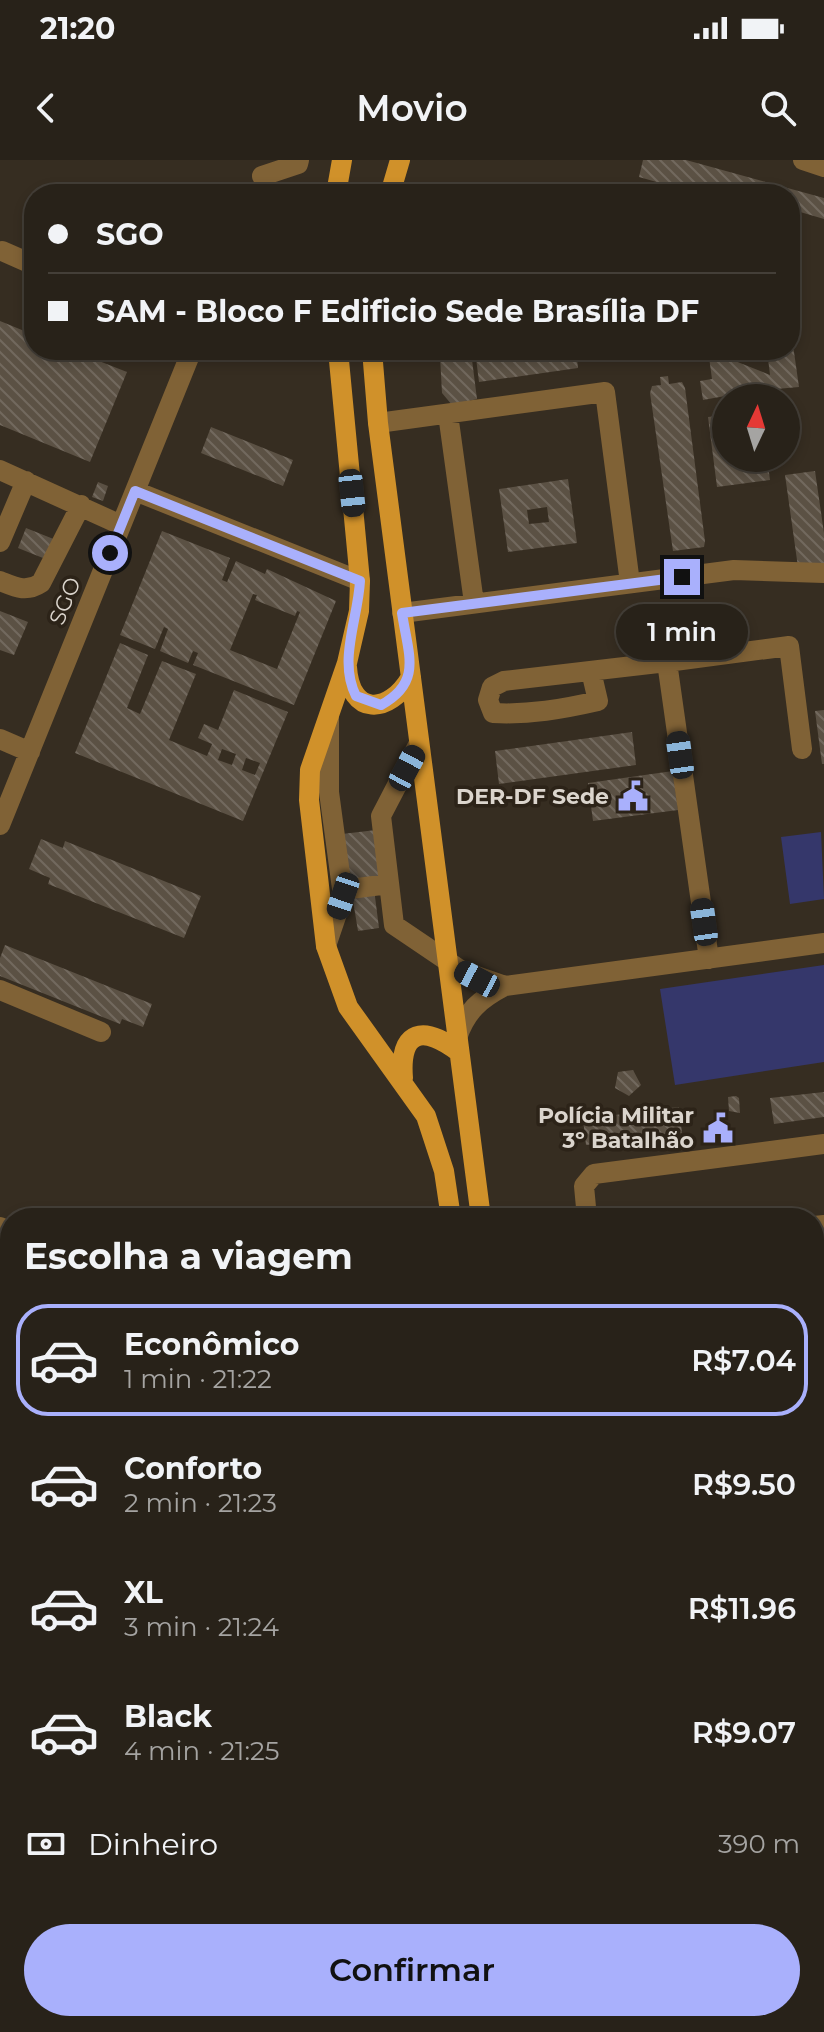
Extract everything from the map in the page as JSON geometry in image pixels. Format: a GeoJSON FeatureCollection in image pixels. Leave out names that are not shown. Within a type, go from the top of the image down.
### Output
{"type":"FeatureCollection","features":[{"type":"Feature","properties":{"kind":"main road"},"geometry":{"type":"LineString","coordinates":[[338,184],[342,160]]}},
{"type":"Feature","properties":{"kind":"main road"},"geometry":{"type":"LineString","coordinates":[[393,184],[400,160]]}},
{"type":"Feature","properties":{"kind":"main road"},"geometry":{"type":"LineString","coordinates":[[339,360],[360,581],[359,611],[347,663],[310,770],[309,800],[326,946],[348,1007],[372,1043],[403,1078],[426,1116],[438,1144],[449,1208]]}},
{"type":"Feature","properties":{"kind":"main road"},"geometry":{"type":"LineString","coordinates":[[373,360],[378,423],[480,1208]]}},
{"type":"Feature","properties":{"kind":"main road"},"geometry":{"type":"LineString","coordinates":[[347,663],[348,681],[356,696],[369,704],[381,705],[400,695],[411,677]]}},
{"type":"Feature","properties":{"kind":"main road"},"geometry":{"type":"LineString","coordinates":[[403,1078],[401,1056],[408,1043],[420,1035],[438,1036],[458,1045]]}},
{"type":"Feature","properties":{"kind":"street"},"geometry":{"type":"LineString","coordinates":[[262,177],[298,164],[299,160]]}},
{"type":"Feature","properties":{"kind":"street"},"geometry":{"type":"LineString","coordinates":[[803,160],[824,167]]}},
{"type":"Feature","properties":{"kind":"street"},"geometry":{"type":"LineString","coordinates":[[2,251],[24,261]]}},
{"type":"Feature","properties":{"kind":"street","name":"SGO"},"geometry":{"type":"LineString","coordinates":[[2,815],[188,360]]}},
{"type":"Feature","properties":{"kind":"street"},"geometry":{"type":"LineString","coordinates":[[378,423],[605,392],[630,583]]}},
{"type":"Feature","properties":{"kind":"street"},"geometry":{"type":"LineString","coordinates":[[448,414],[474,603]]}},
{"type":"Feature","properties":{"kind":"street"},"geometry":{"type":"LineString","coordinates":[[0,470],[121,525]]}},
{"type":"Feature","properties":{"kind":"street"},"geometry":{"type":"LineString","coordinates":[[0,542],[26,481]]}},
{"type":"Feature","properties":{"kind":"street"},"geometry":{"type":"LineString","coordinates":[[135,491],[360,581]]}},
{"type":"Feature","properties":{"kind":"street"},"geometry":{"type":"LineString","coordinates":[[0,581],[20,589],[32,589],[41,583],[81,505]]}},
{"type":"Feature","properties":{"kind":"street"},"geometry":{"type":"LineString","coordinates":[[402,613],[734,570],[824,573]]}},
{"type":"Feature","properties":{"kind":"street"},"geometry":{"type":"LineString","coordinates":[[591,671],[598,701],[557,711],[509,714],[493,713],[488,700],[492,687],[504,681],[789,646],[802,749]]}},
{"type":"Feature","properties":{"kind":"street"},"geometry":{"type":"LineString","coordinates":[[667,662],[709,959]]}},
{"type":"Feature","properties":{"kind":"street"},"geometry":{"type":"LineString","coordinates":[[326,946],[342,890],[329,792],[329,717]]}},
{"type":"Feature","properties":{"kind":"street"},"geometry":{"type":"LineString","coordinates":[[0,739],[30,752]]}},
{"type":"Feature","properties":{"kind":"street"},"geometry":{"type":"LineString","coordinates":[[419,743],[381,816],[394,925],[477,979],[505,986]]}},
{"type":"Feature","properties":{"kind":"street"},"geometry":{"type":"LineString","coordinates":[[342,890],[389,884]]}},
{"type":"Feature","properties":{"kind":"street"},"geometry":{"type":"LineString","coordinates":[[458,1045],[465,1016],[484,997],[505,986],[824,943]]}},
{"type":"Feature","properties":{"kind":"street"},"geometry":{"type":"LineString","coordinates":[[0,990],[101,1032]]}},
{"type":"Feature","properties":{"kind":"street"},"geometry":{"type":"LineString","coordinates":[[586,1208],[584,1186],[594,1174],[824,1144]]}},
{"type":"Feature","properties":{"kind":"shaded area"},"geometry":{"type":"Polygon","coordinates":[[[821,832],[824,899],[790,904],[781,837],[821,832]]]}},
{"type":"Feature","properties":{"kind":"shaded area"},"geometry":{"type":"Polygon","coordinates":[[[824,965],[824,1062],[675,1085],[660,989],[824,965]]]}},
{"type":"Feature","properties":{"kind":"building"},"geometry":{"type":"Polygon","coordinates":[[[643,160],[686,160],[773,184],[664,184],[639,177],[643,160]]]}},
{"type":"Feature","properties":{"kind":"building"},"geometry":{"type":"Polygon","coordinates":[[[800,191],[824,198],[824,219],[800,212],[800,191]]]}},
{"type":"Feature","properties":{"kind":"building"},"geometry":{"type":"Polygon","coordinates":[[[0,321],[24,331],[24,360],[96,360],[127,372],[90,462],[0,425],[0,321]]]}},
{"type":"Feature","properties":{"kind":"building"},"geometry":{"type":"Polygon","coordinates":[[[440,360],[472,360],[477,399],[452,405],[442,393],[440,360]]]}},
{"type":"Feature","properties":{"kind":"building"},"geometry":{"type":"Polygon","coordinates":[[[476,360],[577,360],[578,368],[479,382],[476,360]]]}},
{"type":"Feature","properties":{"kind":"building"},"geometry":{"type":"Polygon","coordinates":[[[709,360],[732,360],[770,375],[768,360],[795,360],[799,384],[712,384],[712,398],[703,400],[700,381],[712,379],[709,360]]]}},
{"type":"Feature","properties":{"kind":"building"},"geometry":{"type":"Polygon","coordinates":[[[668,376],[669,384],[682,382],[685,388],[705,541],[704,547],[673,551],[650,393],[652,386],[661,385],[660,377],[668,376]]]}},
{"type":"Feature","properties":{"kind":"building"},"geometry":{"type":"Polygon","coordinates":[[[708,417],[712,417],[712,448],[708,417]]]}},
{"type":"Feature","properties":{"kind":"building"},"geometry":{"type":"Polygon","coordinates":[[[211,427],[293,460],[283,486],[201,453],[211,427]]]}},
{"type":"Feature","properties":{"kind":"building"},"geometry":{"type":"Polygon","coordinates":[[[815,471],[824,533],[824,564],[798,567],[785,475],[815,471]]]}},
{"type":"Feature","properties":{"kind":"building"},"geometry":{"type":"Polygon","coordinates":[[[715,472],[769,472],[770,480],[717,487],[715,472]]]}},
{"type":"Feature","properties":{"kind":"building"},"geometry":{"type":"Polygon","coordinates":[[[568,479],[577,543],[508,552],[499,489],[568,479]],[[547,507],[527,510],[529,524],[549,522],[547,507]]]}},
{"type":"Feature","properties":{"kind":"building"},"geometry":{"type":"Polygon","coordinates":[[[98,482],[108,486],[103,501],[92,497],[98,482]]]}},
{"type":"Feature","properties":{"kind":"building"},"geometry":{"type":"Polygon","coordinates":[[[26,528],[56,540],[48,560],[18,548],[26,528]]]}},
{"type":"Feature","properties":{"kind":"building"},"geometry":{"type":"Polygon","coordinates":[[[162,531],[230,558],[222,580],[227,582],[236,561],[265,574],[267,569],[336,601],[294,705],[193,665],[198,653],[193,651],[188,663],[160,651],[168,629],[164,627],[155,649],[120,635],[162,531]],[[253,594],[230,650],[277,669],[300,612],[297,611],[295,616],[255,600],[257,595],[253,594]]]}},
{"type":"Feature","properties":{"kind":"building"},"geometry":{"type":"Polygon","coordinates":[[[0,611],[28,622],[14,655],[0,650],[0,611]]]}},
{"type":"Feature","properties":{"kind":"building"},"geometry":{"type":"Polygon","coordinates":[[[120,643],[148,655],[127,708],[140,714],[162,661],[196,674],[169,740],[207,756],[212,744],[198,738],[204,724],[218,730],[234,690],[288,712],[243,821],[75,753],[120,643]],[[222,749],[218,760],[232,765],[236,754],[222,749]],[[246,758],[242,770],[255,775],[260,763],[246,758]]]}},
{"type":"Feature","properties":{"kind":"building"},"geometry":{"type":"Polygon","coordinates":[[[824,710],[824,764],[822,764],[815,711],[824,710]]]}},
{"type":"Feature","properties":{"kind":"building"},"geometry":{"type":"Polygon","coordinates":[[[632,732],[636,765],[499,784],[495,751],[632,732]]]}},
{"type":"Feature","properties":{"kind":"building","name":"DER-DF Sede"},"geometry":{"type":"Polygon","coordinates":[[[673,771],[678,810],[593,821],[588,783],[673,771]]]}},
{"type":"Feature","properties":{"kind":"building"},"geometry":{"type":"Polygon","coordinates":[[[376,830],[382,879],[373,881],[379,928],[358,931],[342,834],[376,830]]]}},
{"type":"Feature","properties":{"kind":"building"},"geometry":{"type":"Polygon","coordinates":[[[41,839],[63,848],[65,841],[201,896],[184,938],[48,884],[50,878],[29,869],[41,839]]]}},
{"type":"Feature","properties":{"kind":"building"},"geometry":{"type":"Polygon","coordinates":[[[5,945],[152,1004],[143,1027],[122,1019],[120,1024],[0,976],[0,958],[5,945]]]}},
{"type":"Feature","properties":{"kind":"building"},"geometry":{"type":"Polygon","coordinates":[[[633,1070],[641,1085],[629,1096],[615,1088],[618,1072],[633,1070]]]}},
{"type":"Feature","properties":{"kind":"building"},"geometry":{"type":"Polygon","coordinates":[[[824,1092],[824,1117],[774,1124],[770,1098],[824,1092]]]}},
{"type":"Feature","properties":{"kind":"building"},"geometry":{"type":"Polygon","coordinates":[[[728,1097],[739,1098],[740,1113],[729,1111],[728,1097]]]}},
{"type":"Feature","properties":{"kind":"building"},"geometry":{"type":"Polygon","coordinates":[[[679,1107],[682,1133],[586,1145],[583,1119],[679,1107]]]}},
{"type":"Feature","properties":{"kind":"place","name":"DER-DF Sede"},"geometry":{"type":"Point","coordinates":[633,796]}},
{"type":"Feature","properties":{"kind":"place","name":"Polícia Militar 3º Batalhão"},"geometry":{"type":"Point","coordinates":[718,1128]}},
{"type":"Feature","properties":{"kind":"route"},"geometry":{"type":"LineString","coordinates":[[110,553],[135,491],[360,581],[359,611],[347,663],[348,681],[356,696],[369,704],[381,705],[400,695],[411,677],[402,613],[682,577]]}}]}
